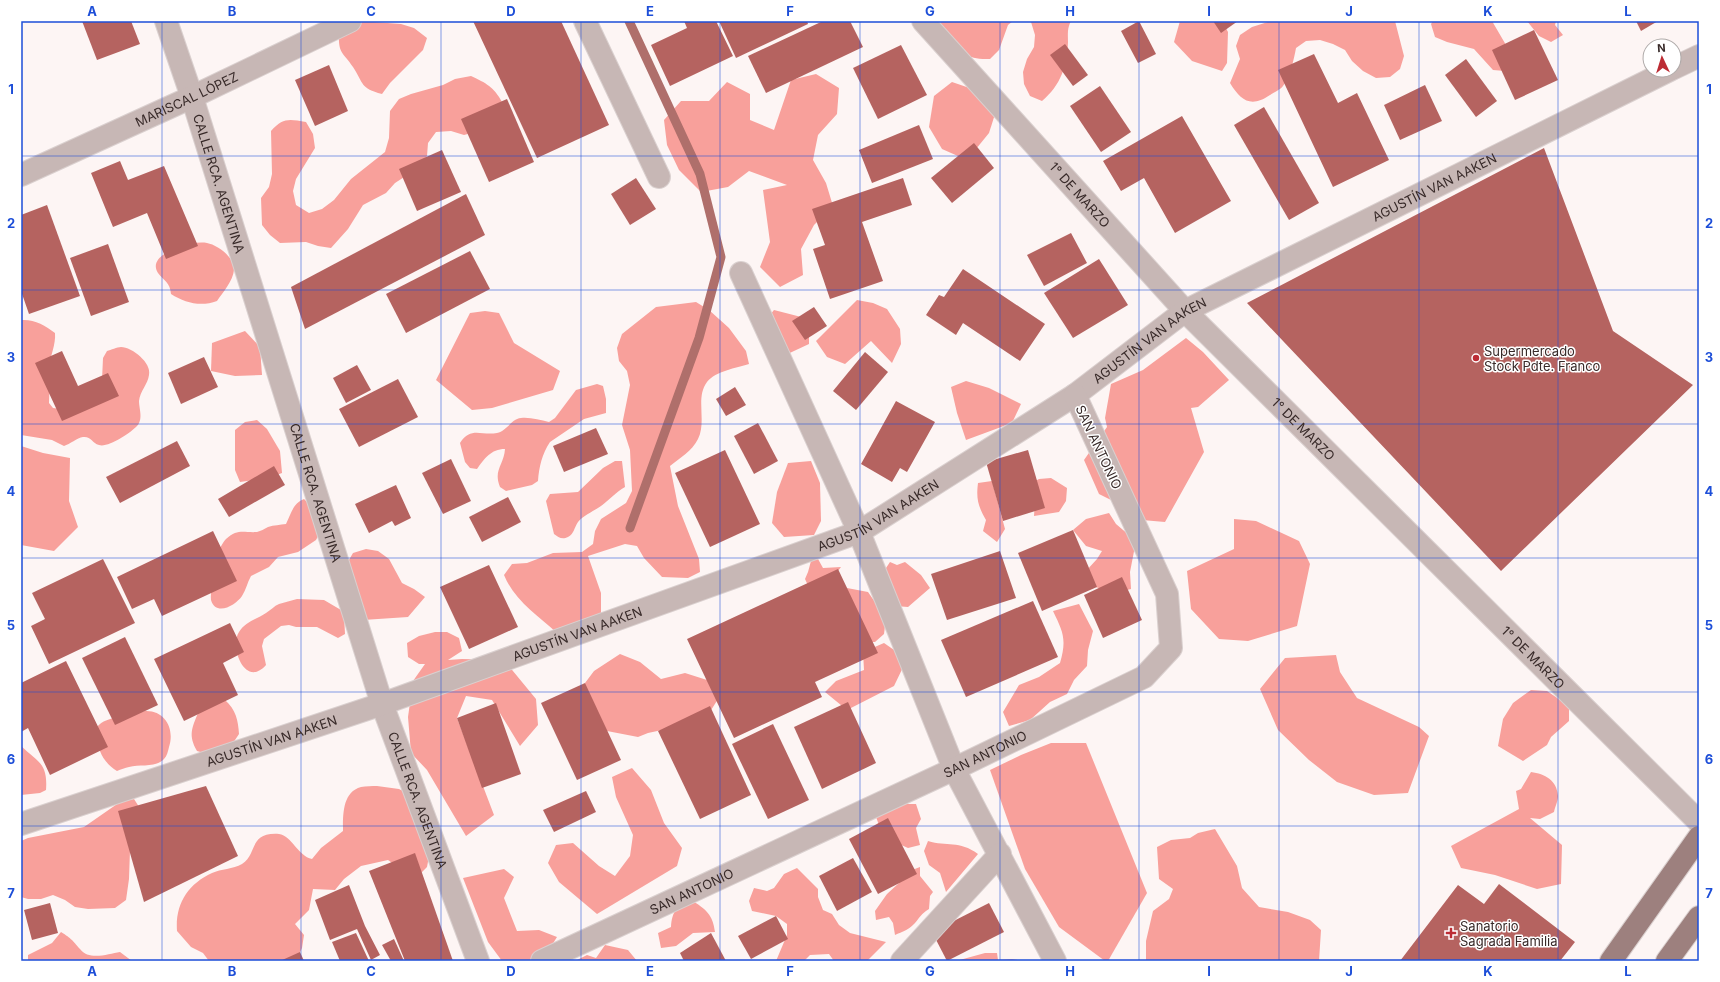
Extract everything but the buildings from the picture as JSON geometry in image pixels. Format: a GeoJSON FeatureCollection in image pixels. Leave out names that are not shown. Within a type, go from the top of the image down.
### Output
{"type":"FeatureCollection","features":[{"type":"Feature","properties":{"kind":"main road"},"geometry":{"type":"LineString","coordinates":[[1611,961],[1699,837]]}},
{"type":"Feature","properties":{"kind":"main road"},"geometry":{"type":"LineString","coordinates":[[1667,961],[1699,917]]}},
{"type":"Feature","properties":{"kind":"street","name":"CALLE RCA. AGENTINA"},"geometry":{"type":"LineString","coordinates":[[166,21],[192,97],[382,704],[478,961]]}},
{"type":"Feature","properties":{"kind":"street","name":"MARISCAL LÓPEZ"},"geometry":{"type":"LineString","coordinates":[[21,175],[192,97],[350,21]]}},
{"type":"Feature","properties":{"kind":"street"},"geometry":{"type":"LineString","coordinates":[[585,21],[659,177]]}},
{"type":"Feature","properties":{"kind":"street","name":"1° DE MARZO"},"geometry":{"type":"LineString","coordinates":[[934,25],[1185,311],[1699,822]]}},
{"type":"Feature","properties":{"kind":"street"},"geometry":{"type":"LineString","coordinates":[[1682,64],[1699,56]]}},
{"type":"Feature","properties":{"kind":"street","name":"AGUSTÍN VAN AAKEN"},"geometry":{"type":"LineString","coordinates":[[21,824],[382,704],[859,532],[1075,395],[1185,311],[1654,78]]}},
{"type":"Feature","properties":{"kind":"street"},"geometry":{"type":"LineString","coordinates":[[741,273],[859,532],[954,769],[1055,961]]}},
{"type":"Feature","properties":{"kind":"street","name":"SAN ANTONIO"},"geometry":{"type":"LineString","coordinates":[[542,961],[954,769],[1144,677],[1171,648],[1167,594],[1075,395]]}},
{"type":"Feature","properties":{"kind":"street"},"geometry":{"type":"LineString","coordinates":[[902,961],[1000,854]]}},
{"type":"Feature","properties":{"kind":"shaded area"},"geometry":{"type":"Polygon","coordinates":[[[360,21],[401,24],[414,28],[427,38],[423,50],[390,83],[382,94],[370,90],[363,85],[353,67],[340,49],[339,33],[360,21]]]}},
{"type":"Feature","properties":{"kind":"shaded area"},"geometry":{"type":"Polygon","coordinates":[[[940,21],[1013,21],[1008,25],[999,50],[990,59],[982,59],[970,57],[961,51],[948,35],[940,21]]]}},
{"type":"Feature","properties":{"kind":"shaded area"},"geometry":{"type":"Polygon","coordinates":[[[1028,21],[1071,21],[1068,29],[1066,59],[1062,74],[1049,95],[1042,101],[1030,96],[1024,84],[1023,72],[1027,59],[1034,47],[1035,35],[1031,22],[1028,21]]]}},
{"type":"Feature","properties":{"kind":"shaded area"},"geometry":{"type":"Polygon","coordinates":[[[1180,21],[1222,21],[1228,32],[1227,63],[1222,71],[1192,61],[1174,42],[1180,21]]]}},
{"type":"Feature","properties":{"kind":"shaded area"},"geometry":{"type":"Polygon","coordinates":[[[1271,21],[1395,21],[1404,56],[1400,69],[1390,77],[1376,78],[1363,71],[1352,61],[1345,50],[1320,40],[1306,41],[1296,48],[1290,73],[1282,87],[1263,99],[1252,102],[1247,101],[1238,94],[1230,83],[1240,59],[1236,46],[1240,35],[1252,27],[1271,21]]]}},
{"type":"Feature","properties":{"kind":"shaded area"},"geometry":{"type":"Polygon","coordinates":[[[1433,21],[1492,21],[1506,45],[1505,71],[1493,70],[1474,49],[1447,42],[1435,37],[1431,24],[1433,21]]]}},
{"type":"Feature","properties":{"kind":"shaded area"},"geometry":{"type":"Polygon","coordinates":[[[1527,21],[1556,21],[1555,25],[1563,35],[1551,42],[1539,36],[1527,21]]]}},
{"type":"Feature","properties":{"kind":"shaded area"},"geometry":{"type":"Polygon","coordinates":[[[816,74],[839,88],[837,114],[818,135],[813,160],[826,183],[833,206],[814,225],[801,249],[803,275],[780,287],[760,267],[770,242],[763,190],[787,185],[749,171],[728,187],[701,192],[679,170],[667,145],[664,120],[681,101],[709,101],[727,82],[750,94],[750,120],[774,130],[791,80],[816,74]]]}},
{"type":"Feature","properties":{"kind":"shaded area"},"geometry":{"type":"Polygon","coordinates":[[[471,76],[489,86],[502,102],[479,131],[464,135],[451,131],[436,132],[428,143],[427,156],[418,168],[395,183],[386,193],[363,205],[348,229],[331,248],[306,242],[280,243],[270,235],[262,225],[261,198],[269,187],[272,174],[271,131],[279,124],[286,120],[306,122],[313,134],[315,148],[296,179],[293,191],[296,205],[309,213],[322,209],[334,200],[351,179],[385,152],[389,138],[390,111],[399,99],[443,85],[455,79],[471,76]]]}},
{"type":"Feature","properties":{"kind":"shaded area"},"geometry":{"type":"Polygon","coordinates":[[[952,82],[990,95],[996,111],[989,133],[967,160],[942,149],[929,127],[934,96],[952,82]]]}},
{"type":"Feature","properties":{"kind":"shaded area"},"geometry":{"type":"Polygon","coordinates":[[[191,243],[207,243],[216,246],[229,257],[234,265],[232,278],[217,301],[199,304],[187,302],[176,297],[171,294],[168,284],[158,273],[156,267],[157,262],[161,257],[173,249],[191,243]]]}},
{"type":"Feature","properties":{"kind":"shaded area"},"geometry":{"type":"Polygon","coordinates":[[[857,300],[873,303],[887,309],[900,329],[901,344],[892,363],[871,341],[845,364],[827,357],[816,341],[857,300]]]}},
{"type":"Feature","properties":{"kind":"shaded area"},"geometry":{"type":"Polygon","coordinates":[[[696,302],[709,310],[729,328],[746,351],[749,364],[716,375],[707,382],[702,395],[702,425],[698,439],[689,451],[670,466],[678,506],[699,559],[700,572],[688,578],[662,577],[644,558],[637,546],[625,544],[588,556],[601,593],[601,619],[557,633],[520,600],[508,584],[504,575],[512,564],[527,563],[553,553],[582,552],[593,544],[595,531],[601,519],[626,503],[632,491],[630,450],[622,425],[630,385],[627,371],[619,361],[617,348],[622,334],[656,307],[696,302]]]}},
{"type":"Feature","properties":{"kind":"shaded area"},"geometry":{"type":"Polygon","coordinates":[[[774,310],[809,319],[809,344],[779,358],[759,328],[774,310]]]}},
{"type":"Feature","properties":{"kind":"shaded area"},"geometry":{"type":"Polygon","coordinates":[[[485,311],[499,313],[514,343],[560,371],[553,390],[492,408],[472,410],[436,380],[470,313],[485,311]]]}},
{"type":"Feature","properties":{"kind":"shaded area"},"geometry":{"type":"Polygon","coordinates":[[[21,320],[30,320],[39,323],[55,333],[55,342],[49,372],[49,403],[53,408],[61,409],[102,380],[103,358],[107,351],[119,347],[130,350],[140,356],[149,370],[149,375],[139,401],[140,421],[136,427],[119,439],[103,445],[99,445],[86,437],[64,446],[52,440],[21,435],[21,320]]]}},
{"type":"Feature","properties":{"kind":"shaded area"},"geometry":{"type":"Polygon","coordinates":[[[245,331],[260,347],[262,375],[235,376],[211,371],[212,343],[245,331]]]}},
{"type":"Feature","properties":{"kind":"shaded area"},"geometry":{"type":"Polygon","coordinates":[[[1186,338],[1203,352],[1229,380],[1198,407],[1191,408],[1204,452],[1165,522],[1142,520],[1121,505],[1099,494],[1084,460],[1107,427],[1105,418],[1111,384],[1143,370],[1186,338]]]}},
{"type":"Feature","properties":{"kind":"shaded area"},"geometry":{"type":"Polygon","coordinates":[[[966,381],[989,388],[1021,404],[1012,423],[966,440],[957,413],[951,387],[966,381]]]}},
{"type":"Feature","properties":{"kind":"shaded area"},"geometry":{"type":"Polygon","coordinates":[[[597,384],[603,386],[606,399],[606,413],[584,419],[550,442],[541,461],[538,481],[532,485],[506,491],[500,487],[498,472],[505,449],[500,449],[485,458],[477,469],[470,468],[465,462],[460,443],[468,435],[472,433],[497,433],[504,430],[514,420],[521,418],[531,418],[549,422],[555,418],[576,390],[597,384]]]}},
{"type":"Feature","properties":{"kind":"shaded area"},"geometry":{"type":"Polygon","coordinates":[[[257,420],[267,429],[280,451],[282,473],[269,478],[240,482],[235,470],[235,430],[245,422],[257,420]]]}},
{"type":"Feature","properties":{"kind":"shaded area"},"geometry":{"type":"Polygon","coordinates":[[[21,446],[43,453],[70,458],[69,501],[78,527],[54,551],[21,545],[21,446]]]}},
{"type":"Feature","properties":{"kind":"shaded area"},"geometry":{"type":"Polygon","coordinates":[[[615,461],[622,461],[625,487],[580,520],[570,536],[562,538],[554,534],[546,501],[550,494],[578,492],[603,468],[615,461]]]}},
{"type":"Feature","properties":{"kind":"shaded area"},"geometry":{"type":"Polygon","coordinates":[[[811,461],[820,483],[821,521],[814,535],[784,537],[772,523],[777,492],[788,463],[811,461]]]}},
{"type":"Feature","properties":{"kind":"shaded area"},"geometry":{"type":"Polygon","coordinates":[[[1051,478],[1067,488],[1066,501],[1059,512],[1034,516],[1035,501],[1030,484],[1039,479],[1051,478]]]}},
{"type":"Feature","properties":{"kind":"shaded area"},"geometry":{"type":"Polygon","coordinates":[[[992,481],[1005,529],[997,542],[983,531],[986,520],[979,506],[977,494],[978,483],[992,481]]]}},
{"type":"Feature","properties":{"kind":"shaded area"},"geometry":{"type":"Polygon","coordinates":[[[304,499],[309,504],[319,534],[316,540],[298,552],[278,557],[269,567],[251,576],[245,591],[235,603],[226,608],[217,608],[211,600],[212,584],[218,552],[225,540],[234,533],[257,532],[270,526],[286,524],[297,503],[304,499]]]}},
{"type":"Feature","properties":{"kind":"shaded area"},"geometry":{"type":"Polygon","coordinates":[[[1109,513],[1116,524],[1136,541],[1130,572],[1131,589],[1115,593],[1089,585],[1086,571],[1102,551],[1086,546],[1073,530],[1086,519],[1109,513]]]}},
{"type":"Feature","properties":{"kind":"shaded area"},"geometry":{"type":"Polygon","coordinates":[[[1234,519],[1256,521],[1299,541],[1310,564],[1297,626],[1248,641],[1219,639],[1191,609],[1187,571],[1234,549],[1234,519]]]}},
{"type":"Feature","properties":{"kind":"shaded area"},"geometry":{"type":"Polygon","coordinates":[[[366,549],[378,551],[389,559],[402,583],[425,597],[408,617],[363,620],[346,565],[353,553],[366,549]]]}},
{"type":"Feature","properties":{"kind":"shaded area"},"geometry":{"type":"Polygon","coordinates":[[[818,559],[823,568],[841,567],[827,585],[812,594],[805,579],[811,561],[818,559]]]}},
{"type":"Feature","properties":{"kind":"shaded area"},"geometry":{"type":"Polygon","coordinates":[[[890,562],[897,565],[905,562],[921,575],[930,588],[908,607],[895,606],[882,574],[890,562]]]}},
{"type":"Feature","properties":{"kind":"shaded area"},"geometry":{"type":"Polygon","coordinates":[[[847,588],[868,592],[886,618],[884,634],[875,642],[854,642],[847,588]]]}},
{"type":"Feature","properties":{"kind":"shaded area"},"geometry":{"type":"Polygon","coordinates":[[[297,599],[324,600],[341,610],[344,615],[345,634],[338,638],[317,627],[296,627],[289,625],[281,626],[264,639],[262,646],[266,665],[258,671],[252,672],[246,669],[241,663],[236,646],[236,638],[239,632],[248,623],[277,605],[297,599]]]}},
{"type":"Feature","properties":{"kind":"shaded area"},"geometry":{"type":"Polygon","coordinates":[[[1079,604],[1093,631],[1088,650],[1087,666],[1074,680],[1067,694],[1050,702],[1030,720],[1009,726],[1003,712],[1019,685],[1039,677],[1060,663],[1063,648],[1063,636],[1053,611],[1079,604]]]}},
{"type":"Feature","properties":{"kind":"shaded area"},"geometry":{"type":"Polygon","coordinates":[[[435,632],[447,632],[459,638],[462,651],[448,660],[504,660],[536,699],[538,725],[520,746],[492,700],[466,696],[457,718],[494,815],[466,836],[427,770],[411,753],[408,717],[413,681],[425,664],[419,664],[408,657],[407,643],[419,636],[435,632]]]}},
{"type":"Feature","properties":{"kind":"shaded area"},"geometry":{"type":"Polygon","coordinates":[[[884,643],[907,659],[894,686],[847,710],[825,692],[836,681],[864,670],[863,652],[884,643]]]}},
{"type":"Feature","properties":{"kind":"shaded area"},"geometry":{"type":"Polygon","coordinates":[[[620,654],[640,662],[661,679],[685,673],[707,680],[720,696],[706,718],[699,722],[648,733],[638,737],[607,731],[585,705],[585,683],[594,671],[620,654]]]}},
{"type":"Feature","properties":{"kind":"shaded area"},"geometry":{"type":"Polygon","coordinates":[[[1336,655],[1340,672],[1357,698],[1419,727],[1429,736],[1408,793],[1374,795],[1337,782],[1309,760],[1278,730],[1260,689],[1285,658],[1336,655]]]}},
{"type":"Feature","properties":{"kind":"shaded area"},"geometry":{"type":"Polygon","coordinates":[[[1531,690],[1547,691],[1569,706],[1569,721],[1551,737],[1547,745],[1523,761],[1498,746],[1503,719],[1513,703],[1531,690]]]}},
{"type":"Feature","properties":{"kind":"shaded area"},"geometry":{"type":"Polygon","coordinates":[[[225,700],[232,708],[236,716],[239,734],[231,746],[204,753],[197,751],[194,745],[192,732],[198,713],[225,700]]]}},
{"type":"Feature","properties":{"kind":"shaded area"},"geometry":{"type":"Polygon","coordinates":[[[145,711],[158,714],[167,722],[171,734],[171,740],[167,755],[157,764],[133,766],[117,771],[108,764],[102,756],[96,732],[97,728],[100,724],[109,719],[145,711]]]}},
{"type":"Feature","properties":{"kind":"shaded area"},"geometry":{"type":"Polygon","coordinates":[[[1051,743],[1086,743],[1147,893],[1108,961],[1105,961],[1059,927],[1025,869],[990,770],[1051,743]]]}},
{"type":"Feature","properties":{"kind":"shaded area"},"geometry":{"type":"Polygon","coordinates":[[[21,746],[41,764],[43,768],[46,781],[46,790],[40,793],[21,795],[21,746]]]}},
{"type":"Feature","properties":{"kind":"shaded area"},"geometry":{"type":"Polygon","coordinates":[[[632,768],[651,790],[664,823],[682,848],[677,866],[597,914],[559,882],[548,863],[556,845],[573,843],[599,866],[615,876],[630,856],[633,835],[616,797],[612,777],[632,768]]]}},
{"type":"Feature","properties":{"kind":"shaded area"},"geometry":{"type":"Polygon","coordinates":[[[1531,772],[1545,776],[1553,782],[1557,790],[1558,798],[1554,812],[1540,819],[1530,818],[1562,845],[1561,884],[1537,889],[1495,875],[1461,868],[1451,846],[1519,809],[1516,791],[1521,789],[1531,772]]]}},
{"type":"Feature","properties":{"kind":"shaded area"},"geometry":{"type":"Polygon","coordinates":[[[377,786],[399,789],[405,792],[430,851],[427,867],[415,879],[388,860],[361,866],[344,879],[335,890],[313,889],[309,910],[295,924],[304,935],[302,948],[296,961],[209,961],[203,953],[191,947],[177,931],[178,912],[181,904],[190,889],[196,883],[212,873],[242,864],[247,860],[258,840],[262,836],[269,834],[279,834],[288,838],[303,854],[312,859],[321,848],[343,831],[345,805],[350,794],[361,787],[377,786]]]}},
{"type":"Feature","properties":{"kind":"shaded area"},"geometry":{"type":"Polygon","coordinates":[[[134,799],[141,810],[130,850],[129,879],[126,900],[115,908],[88,909],[75,907],[65,900],[53,895],[41,899],[28,899],[21,897],[21,841],[28,838],[84,827],[120,802],[134,799]]]}},
{"type":"Feature","properties":{"kind":"shaded area"},"geometry":{"type":"Polygon","coordinates":[[[904,804],[916,804],[921,819],[916,828],[920,845],[908,848],[899,844],[880,828],[875,814],[891,807],[904,804]]]}},
{"type":"Feature","properties":{"kind":"shaded area"},"geometry":{"type":"Polygon","coordinates":[[[1215,829],[1237,866],[1242,888],[1259,907],[1288,912],[1310,920],[1321,930],[1319,961],[1146,961],[1146,941],[1153,911],[1169,899],[1173,889],[1159,879],[1157,847],[1171,840],[1190,838],[1198,833],[1215,829]]]}},
{"type":"Feature","properties":{"kind":"shaded area"},"geometry":{"type":"Polygon","coordinates":[[[928,841],[941,844],[959,845],[978,854],[946,892],[940,873],[929,865],[924,851],[928,841]]]}},
{"type":"Feature","properties":{"kind":"shaded area"},"geometry":{"type":"Polygon","coordinates":[[[920,867],[920,876],[933,892],[930,896],[929,909],[922,914],[911,927],[895,935],[893,923],[889,917],[876,920],[875,911],[887,894],[899,883],[899,875],[920,867]]]}},
{"type":"Feature","properties":{"kind":"shaded area"},"geometry":{"type":"Polygon","coordinates":[[[797,868],[818,889],[818,897],[823,910],[832,914],[839,925],[850,933],[886,942],[867,961],[834,961],[829,954],[810,955],[804,961],[776,961],[787,935],[787,924],[776,916],[752,911],[749,901],[754,888],[767,891],[774,888],[784,874],[797,868]]]}},
{"type":"Feature","properties":{"kind":"shaded area"},"geometry":{"type":"Polygon","coordinates":[[[504,869],[514,877],[504,898],[517,931],[539,930],[557,937],[542,961],[502,961],[488,942],[463,878],[504,869]]]}},
{"type":"Feature","properties":{"kind":"shaded area"},"geometry":{"type":"Polygon","coordinates":[[[691,900],[701,906],[708,913],[713,921],[715,932],[693,933],[676,946],[661,948],[658,933],[671,927],[676,910],[682,904],[691,900]]]}},
{"type":"Feature","properties":{"kind":"shaded area"},"geometry":{"type":"Polygon","coordinates":[[[61,932],[88,955],[99,956],[120,952],[132,961],[28,961],[28,955],[52,943],[61,932]]]}},
{"type":"Feature","properties":{"kind":"shaded area"},"geometry":{"type":"Polygon","coordinates":[[[605,945],[628,950],[637,961],[575,961],[587,955],[596,958],[605,945]]]}},
{"type":"Feature","properties":{"kind":"shaded area"},"geometry":{"type":"Polygon","coordinates":[[[985,953],[997,953],[998,960],[1012,959],[1024,961],[956,961],[985,953]]]}},
{"type":"Feature","properties":{"kind":"waterway"},"geometry":{"type":"LineString","coordinates":[[629,21],[700,174],[721,257],[699,338],[630,528]]}},
{"type":"Feature","properties":{"kind":"place","name":"Supermercado Stock Pdte. Franco"},"geometry":{"type":"Point","coordinates":[1476,358]}},
{"type":"Feature","properties":{"kind":"place","name":"Sanatorio Sagrada Familia"},"geometry":{"type":"Point","coordinates":[1451,933]}}]}
